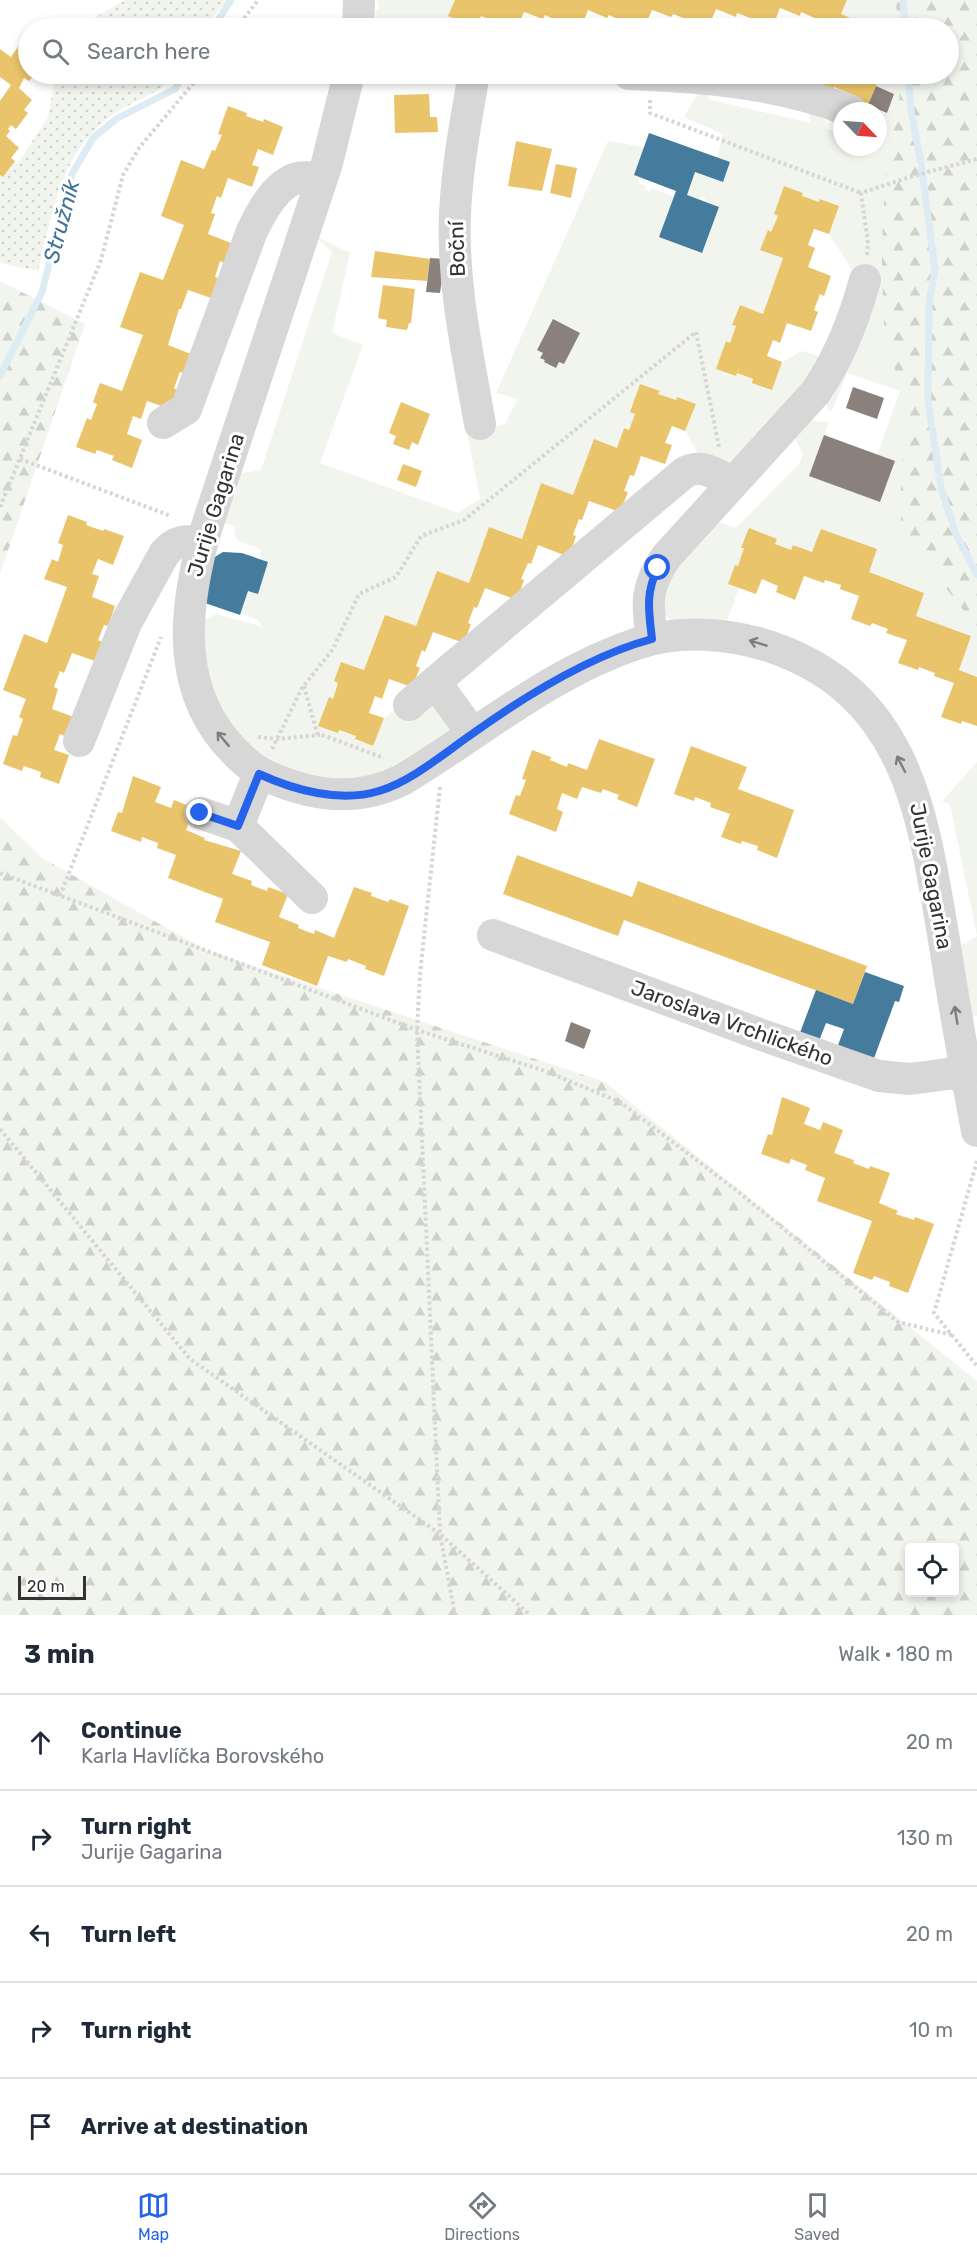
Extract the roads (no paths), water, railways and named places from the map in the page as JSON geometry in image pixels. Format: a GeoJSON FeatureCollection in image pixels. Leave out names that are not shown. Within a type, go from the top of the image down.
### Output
{"type":"FeatureCollection","features":[{"type":"Feature","properties":{"kind":"street"},"geometry":{"type":"LineString","coordinates":[[358,18],[359,0]]}},
{"type":"Feature","properties":{"kind":"street","name":"Jurije Gagarina"},"geometry":{"type":"LineString","coordinates":[[346,84],[321,179],[204,536],[193,579],[188,618],[192,677],[202,705],[219,734],[247,766],[259,774],[306,790],[359,795],[430,777],[472,734],[587,663],[652,639],[716,635],[741,638],[779,650],[830,675],[855,696],[884,731],[911,784],[926,839],[971,1072],[977,1131]]}},
{"type":"Feature","properties":{"kind":"street","name":"Boční"},"geometry":{"type":"LineString","coordinates":[[472,84],[461,149],[455,215],[462,322],[480,424]]}},
{"type":"Feature","properties":{"kind":"street"},"geometry":{"type":"LineString","coordinates":[[747,84],[788,91],[833,104]]}},
{"type":"Feature","properties":{"kind":"street"},"geometry":{"type":"LineString","coordinates":[[163,423],[186,409],[236,274],[265,206],[278,191],[293,180],[306,177],[321,179]]}},
{"type":"Feature","properties":{"kind":"street"},"geometry":{"type":"LineString","coordinates":[[652,639],[649,590],[658,568],[791,422],[824,379],[846,336],[865,280]]}},
{"type":"Feature","properties":{"kind":"street"},"geometry":{"type":"LineString","coordinates":[[409,705],[684,473],[690,469],[699,468],[735,481]]}},
{"type":"Feature","properties":{"kind":"street"},"geometry":{"type":"LineString","coordinates":[[79,741],[126,623],[164,554],[180,541],[204,536]]}},
{"type":"Feature","properties":{"kind":"street"},"geometry":{"type":"LineString","coordinates":[[435,682],[472,734]]}},
{"type":"Feature","properties":{"kind":"street"},"geometry":{"type":"LineString","coordinates":[[238,826],[259,774]]}},
{"type":"Feature","properties":{"kind":"street"},"geometry":{"type":"LineString","coordinates":[[200,813],[238,826],[312,898]]}},
{"type":"Feature","properties":{"kind":"street","name":"Jaroslava Vrchlického"},"geometry":{"type":"LineString","coordinates":[[493,935],[879,1076],[910,1079],[971,1072]]}},
{"type":"Feature","properties":{"kind":"waterway","name":"Stružník"},"geometry":{"type":"LineString","coordinates":[[219,18],[231,0]]}},
{"type":"Feature","properties":{"kind":"waterway"},"geometry":{"type":"LineString","coordinates":[[903,0],[904,18]]}},
{"type":"Feature","properties":{"kind":"waterway","name":"Stružník"},"geometry":{"type":"LineString","coordinates":[[0,376],[42,292],[72,174],[93,138],[116,119],[175,89],[178,84]]}},
{"type":"Feature","properties":{"kind":"waterway"},"geometry":{"type":"LineString","coordinates":[[909,84],[935,270],[929,303],[928,401],[941,488],[956,534],[977,575]]}}]}
